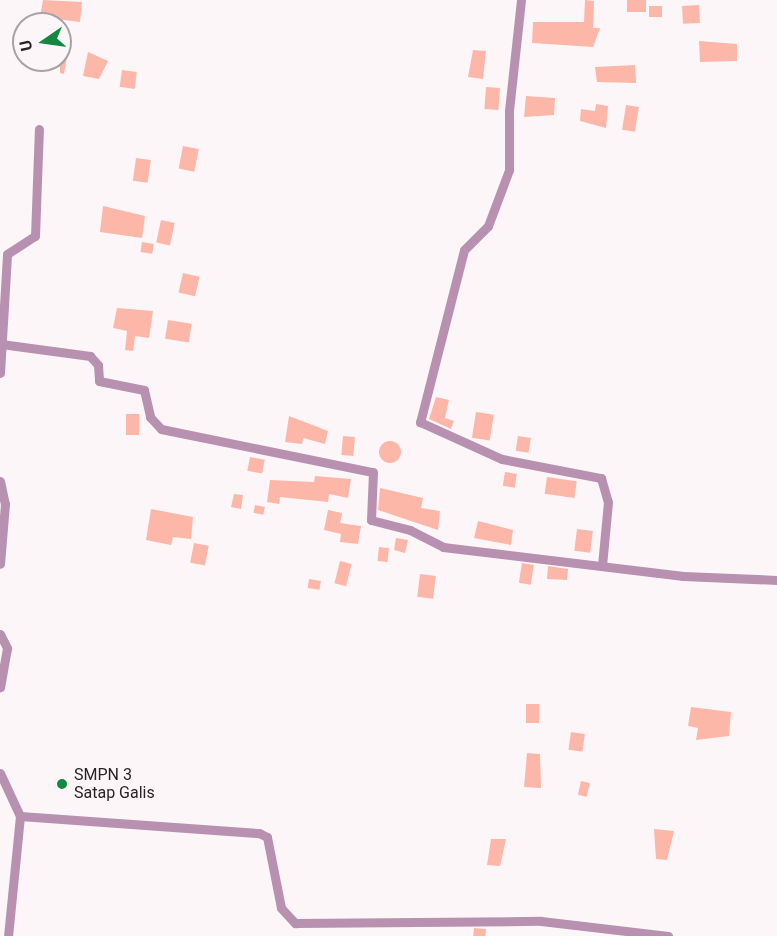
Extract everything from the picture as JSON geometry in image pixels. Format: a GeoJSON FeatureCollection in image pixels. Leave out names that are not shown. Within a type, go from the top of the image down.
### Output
{"type":"FeatureCollection","features":[{"type":"Feature","properties":{"kind":"street"},"geometry":{"type":"LineString","coordinates":[[520,0],[509,111],[509,170],[488,226],[464,250],[420,422],[502,459],[601,478],[608,502],[602,565]]}},
{"type":"Feature","properties":{"kind":"street"},"geometry":{"type":"LineString","coordinates":[[0,373],[7,254],[35,236],[39,129]]}},
{"type":"Feature","properties":{"kind":"street"},"geometry":{"type":"LineString","coordinates":[[1,344],[90,356],[98,365],[99,381],[144,390],[150,417],[161,429],[228,438],[373,472],[374,523],[410,530],[454,550],[777,580]]}},
{"type":"Feature","properties":{"kind":"street"},"geometry":{"type":"LineString","coordinates":[[0,484],[5,504],[0,564]]}},
{"type":"Feature","properties":{"kind":"street"},"geometry":{"type":"LineString","coordinates":[[0,634],[7,648],[0,687]]}},
{"type":"Feature","properties":{"kind":"street"},"geometry":{"type":"LineString","coordinates":[[0,773],[20,816],[8,936]]}},
{"type":"Feature","properties":{"kind":"street"},"geometry":{"type":"LineString","coordinates":[[20,816],[259,833],[267,837],[281,908],[295,923],[541,921],[668,936]]}},
{"type":"Feature","properties":{"kind":"building"},"geometry":{"type":"Polygon","coordinates":[[[43,0],[82,2],[80,22],[72,21],[72,12],[41,12],[43,0]]]}},
{"type":"Feature","properties":{"kind":"building"},"geometry":{"type":"Polygon","coordinates":[[[585,0],[594,1],[593,28],[600,28],[593,47],[532,43],[533,22],[584,22],[585,0]]]}},
{"type":"Feature","properties":{"kind":"building"},"geometry":{"type":"Polygon","coordinates":[[[627,0],[646,0],[646,12],[627,12],[627,0]]]}},
{"type":"Feature","properties":{"kind":"building"},"geometry":{"type":"Polygon","coordinates":[[[699,5],[700,23],[683,24],[682,6],[699,5]]]}},
{"type":"Feature","properties":{"kind":"building"},"geometry":{"type":"Polygon","coordinates":[[[649,6],[662,6],[662,17],[649,17],[649,6]]]}},
{"type":"Feature","properties":{"kind":"building"},"geometry":{"type":"Polygon","coordinates":[[[699,41],[737,44],[737,61],[700,62],[699,41]]]}},
{"type":"Feature","properties":{"kind":"building"},"geometry":{"type":"Polygon","coordinates":[[[473,50],[486,51],[483,79],[468,77],[473,50]]]}},
{"type":"Feature","properties":{"kind":"building"},"geometry":{"type":"Polygon","coordinates":[[[88,52],[108,61],[99,79],[83,76],[88,52]]]}},
{"type":"Feature","properties":{"kind":"building"},"geometry":{"type":"Polygon","coordinates":[[[635,65],[636,83],[597,82],[595,67],[635,65]]]}},
{"type":"Feature","properties":{"kind":"building"},"geometry":{"type":"Polygon","coordinates":[[[122,70],[137,72],[134,89],[120,87],[122,70]]]}},
{"type":"Feature","properties":{"kind":"building"},"geometry":{"type":"Polygon","coordinates":[[[486,87],[500,88],[498,110],[484,109],[486,87]]]}},
{"type":"Feature","properties":{"kind":"building"},"geometry":{"type":"Polygon","coordinates":[[[526,96],[555,98],[554,115],[524,117],[526,96]]]}},
{"type":"Feature","properties":{"kind":"building"},"geometry":{"type":"Polygon","coordinates":[[[596,104],[608,106],[606,128],[580,121],[581,109],[595,111],[596,104]]]}},
{"type":"Feature","properties":{"kind":"building"},"geometry":{"type":"Polygon","coordinates":[[[626,105],[639,107],[635,132],[622,130],[626,105]]]}},
{"type":"Feature","properties":{"kind":"building"},"geometry":{"type":"Polygon","coordinates":[[[183,146],[199,149],[194,172],[179,169],[183,146]]]}},
{"type":"Feature","properties":{"kind":"building"},"geometry":{"type":"Polygon","coordinates":[[[136,158],[151,160],[148,183],[133,181],[136,158]]]}},
{"type":"Feature","properties":{"kind":"building"},"geometry":{"type":"Polygon","coordinates":[[[103,206],[145,216],[142,238],[100,232],[103,206]]]}},
{"type":"Feature","properties":{"kind":"building"},"geometry":{"type":"Polygon","coordinates":[[[161,220],[175,223],[170,245],[156,242],[161,220]]]}},
{"type":"Feature","properties":{"kind":"building"},"geometry":{"type":"Polygon","coordinates":[[[142,242],[154,244],[152,254],[140,252],[142,242]]]}},
{"type":"Feature","properties":{"kind":"building"},"geometry":{"type":"Polygon","coordinates":[[[183,273],[200,277],[195,296],[179,292],[183,273]]]}},
{"type":"Feature","properties":{"kind":"building"},"geometry":{"type":"Polygon","coordinates":[[[117,308],[153,311],[149,338],[135,336],[133,351],[125,350],[127,331],[113,328],[117,308]]]}},
{"type":"Feature","properties":{"kind":"building"},"geometry":{"type":"Polygon","coordinates":[[[168,320],[192,324],[189,343],[165,339],[168,320]]]}},
{"type":"Feature","properties":{"kind":"building"},"geometry":{"type":"Polygon","coordinates":[[[436,397],[449,400],[445,418],[454,421],[451,429],[429,419],[436,397]]]}},
{"type":"Feature","properties":{"kind":"building"},"geometry":{"type":"Polygon","coordinates":[[[476,412],[494,415],[490,440],[472,438],[476,412]]]}},
{"type":"Feature","properties":{"kind":"building"},"geometry":{"type":"Polygon","coordinates":[[[126,414],[139,414],[139,435],[126,435],[126,414]]]}},
{"type":"Feature","properties":{"kind":"building"},"geometry":{"type":"Polygon","coordinates":[[[289,416],[328,431],[325,444],[303,438],[302,444],[285,442],[289,416]]]}},
{"type":"Feature","properties":{"kind":"building"},"geometry":{"type":"Polygon","coordinates":[[[343,436],[355,437],[353,456],[341,455],[343,436]]]}},
{"type":"Feature","properties":{"kind":"building"},"geometry":{"type":"Polygon","coordinates":[[[518,436],[531,438],[528,453],[516,451],[518,436]]]}},
{"type":"Feature","properties":{"kind":"building"},"geometry":{"type":"Polygon","coordinates":[[[390,441],[398,444],[401,452],[398,460],[390,463],[382,460],[379,452],[382,444],[390,441]]]}},
{"type":"Feature","properties":{"kind":"building"},"geometry":{"type":"Polygon","coordinates":[[[250,457],[265,460],[262,474],[247,471],[250,457]]]}},
{"type":"Feature","properties":{"kind":"building"},"geometry":{"type":"Polygon","coordinates":[[[505,472],[517,474],[515,488],[503,486],[505,472]]]}},
{"type":"Feature","properties":{"kind":"building"},"geometry":{"type":"Polygon","coordinates":[[[315,476],[351,479],[348,498],[329,494],[328,502],[280,497],[279,504],[267,502],[270,480],[314,482],[315,476]]]}},
{"type":"Feature","properties":{"kind":"building"},"geometry":{"type":"Polygon","coordinates":[[[547,477],[577,481],[574,498],[545,494],[547,477]]]}},
{"type":"Feature","properties":{"kind":"building"},"geometry":{"type":"Polygon","coordinates":[[[380,488],[423,498],[421,508],[440,511],[438,530],[378,510],[380,488]]]}},
{"type":"Feature","properties":{"kind":"building"},"geometry":{"type":"Polygon","coordinates":[[[234,494],[243,495],[241,509],[231,507],[234,494]]]}},
{"type":"Feature","properties":{"kind":"building"},"geometry":{"type":"Polygon","coordinates":[[[255,505],[265,507],[263,515],[253,513],[255,505]]]}},
{"type":"Feature","properties":{"kind":"building"},"geometry":{"type":"Polygon","coordinates":[[[151,509],[193,517],[191,539],[173,537],[171,545],[146,540],[151,509]]]}},
{"type":"Feature","properties":{"kind":"building"},"geometry":{"type":"Polygon","coordinates":[[[328,510],[342,513],[340,523],[361,526],[358,544],[340,542],[341,534],[324,530],[328,510]]]}},
{"type":"Feature","properties":{"kind":"building"},"geometry":{"type":"Polygon","coordinates":[[[478,521],[513,530],[511,545],[474,538],[478,521]]]}},
{"type":"Feature","properties":{"kind":"building"},"geometry":{"type":"Polygon","coordinates":[[[577,529],[593,531],[590,553],[574,551],[577,529]]]}},
{"type":"Feature","properties":{"kind":"building"},"geometry":{"type":"Polygon","coordinates":[[[396,538],[408,540],[405,553],[394,550],[396,538]]]}},
{"type":"Feature","properties":{"kind":"building"},"geometry":{"type":"Polygon","coordinates":[[[194,543],[209,546],[205,565],[190,563],[194,543]]]}},
{"type":"Feature","properties":{"kind":"building"},"geometry":{"type":"Polygon","coordinates":[[[379,547],[389,548],[387,562],[378,561],[379,547]]]}},
{"type":"Feature","properties":{"kind":"building"},"geometry":{"type":"Polygon","coordinates":[[[340,561],[352,564],[346,586],[334,583],[340,561]]]}},
{"type":"Feature","properties":{"kind":"building"},"geometry":{"type":"Polygon","coordinates":[[[522,563],[534,565],[531,585],[519,583],[522,563]]]}},
{"type":"Feature","properties":{"kind":"building"},"geometry":{"type":"Polygon","coordinates":[[[548,566],[568,569],[567,580],[547,579],[548,566]]]}},
{"type":"Feature","properties":{"kind":"building"},"geometry":{"type":"Polygon","coordinates":[[[420,574],[436,576],[433,599],[417,597],[420,574]]]}},
{"type":"Feature","properties":{"kind":"building"},"geometry":{"type":"Polygon","coordinates":[[[309,579],[321,581],[319,590],[308,588],[309,579]]]}},
{"type":"Feature","properties":{"kind":"building"},"geometry":{"type":"Polygon","coordinates":[[[526,704],[539,704],[539,723],[526,723],[526,704]]]}},
{"type":"Feature","properties":{"kind":"building"},"geometry":{"type":"Polygon","coordinates":[[[691,707],[731,712],[729,736],[696,740],[698,728],[688,726],[691,707]]]}},
{"type":"Feature","properties":{"kind":"building"},"geometry":{"type":"Polygon","coordinates":[[[571,732],[585,734],[582,752],[568,750],[571,732]]]}},
{"type":"Feature","properties":{"kind":"building"},"geometry":{"type":"Polygon","coordinates":[[[527,753],[540,754],[541,788],[524,787],[527,753]]]}},
{"type":"Feature","properties":{"kind":"building"},"geometry":{"type":"Polygon","coordinates":[[[581,781],[590,783],[587,797],[578,795],[581,781]]]}},
{"type":"Feature","properties":{"kind":"building"},"geometry":{"type":"Polygon","coordinates":[[[654,829],[674,831],[667,860],[656,859],[654,829]]]}},
{"type":"Feature","properties":{"kind":"building"},"geometry":{"type":"Polygon","coordinates":[[[491,839],[506,839],[500,866],[487,865],[491,839]]]}},
{"type":"Feature","properties":{"kind":"building"},"geometry":{"type":"Polygon","coordinates":[[[474,928],[486,929],[485,936],[473,936],[474,928]]]}},
{"type":"Feature","properties":{"kind":"place","name":"SMPN 3 Satap Galis"},"geometry":{"type":"Point","coordinates":[62,784]}}]}
